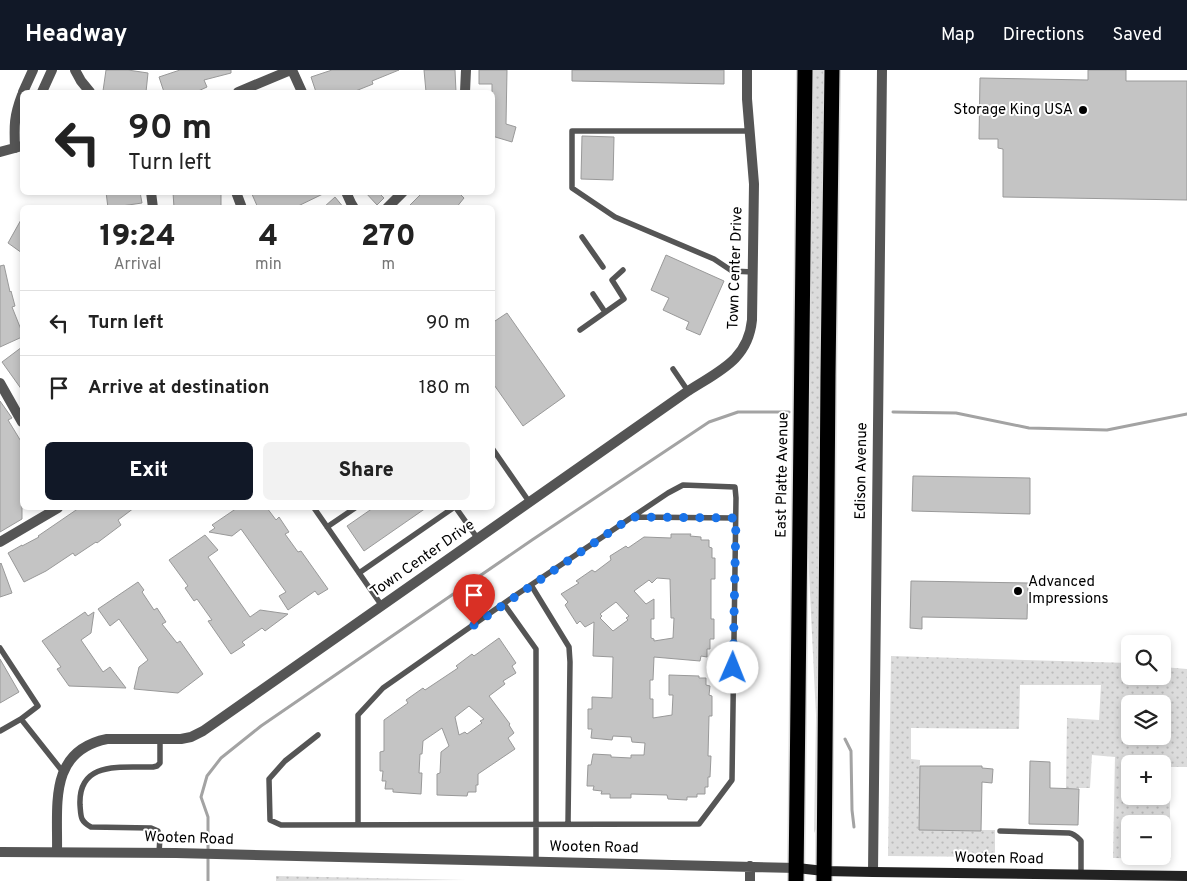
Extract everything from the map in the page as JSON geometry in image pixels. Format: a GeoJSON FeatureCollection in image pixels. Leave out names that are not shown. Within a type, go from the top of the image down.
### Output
{"type":"FeatureCollection","features":[{"type":"Feature","properties":{"kind":"highway","name":"East Platte Avenue"},"geometry":{"type":"LineString","coordinates":[[796,874],[805,70]]}},
{"type":"Feature","properties":{"kind":"highway"},"geometry":{"type":"LineString","coordinates":[[824,876],[832,70]]}},
{"type":"Feature","properties":{"kind":"street"},"geometry":{"type":"LineString","coordinates":[[25,90],[33,70]]}},
{"type":"Feature","properties":{"kind":"street"},"geometry":{"type":"LineString","coordinates":[[43,90],[52,70]]}},
{"type":"Feature","properties":{"kind":"street"},"geometry":{"type":"LineString","coordinates":[[75,70],[88,90]]}},
{"type":"Feature","properties":{"kind":"street"},"geometry":{"type":"LineString","coordinates":[[243,90],[292,70],[301,90]]}},
{"type":"Feature","properties":{"kind":"street"},"geometry":{"type":"LineString","coordinates":[[466,70],[466,90]]}},
{"type":"Feature","properties":{"kind":"street","name":"Town Center Drive"},"geometry":{"type":"LineString","coordinates":[[57,852],[58,790],[63,772],[75,754],[84,746],[107,739],[181,739],[191,737],[203,731],[688,391],[731,363],[741,353],[748,341],[752,320],[754,184],[747,99],[747,70]]}},
{"type":"Feature","properties":{"kind":"street","name":"Edison Avenue"},"geometry":{"type":"LineString","coordinates":[[873,872],[882,70]]}},
{"type":"Feature","properties":{"kind":"street"},"geometry":{"type":"LineString","coordinates":[[0,152],[19,147],[14,125],[15,115],[20,102]]}},
{"type":"Feature","properties":{"kind":"street"},"geometry":{"type":"LineString","coordinates":[[390,205],[400,195]]}},
{"type":"Feature","properties":{"kind":"street"},"geometry":{"type":"LineString","coordinates":[[0,383],[20,418]]}},
{"type":"Feature","properties":{"kind":"street"},"geometry":{"type":"LineString","coordinates":[[0,542],[55,510]]}},
{"type":"Feature","properties":{"kind":"street","name":"Wooten Road"},"geometry":{"type":"LineString","coordinates":[[0,852],[176,853],[750,866],[796,874],[824,876],[873,872],[1048,878],[1081,875],[1187,876]]}},
{"type":"Feature","properties":{"kind":"street"},"geometry":{"type":"LineString","coordinates":[[750,866],[750,881]]}},
{"type":"Feature","properties":{"kind":"lane"},"geometry":{"type":"LineString","coordinates":[[750,132],[572,131],[572,188],[615,217],[714,259],[732,271],[753,272]]}},
{"type":"Feature","properties":{"kind":"lane"},"geometry":{"type":"LineString","coordinates":[[582,238],[603,267]]}},
{"type":"Feature","properties":{"kind":"lane"},"geometry":{"type":"LineString","coordinates":[[580,330],[624,299],[612,280],[623,270]]}},
{"type":"Feature","properties":{"kind":"lane"},"geometry":{"type":"LineString","coordinates":[[593,294],[605,312]]}},
{"type":"Feature","properties":{"kind":"lane"},"geometry":{"type":"LineString","coordinates":[[673,369],[688,391]]}},
{"type":"Feature","properties":{"kind":"lane"},"geometry":{"type":"LineString","coordinates":[[495,452],[530,503]]}},
{"type":"Feature","properties":{"kind":"lane"},"geometry":{"type":"LineString","coordinates":[[318,735],[286,761],[269,779],[270,820],[281,824],[358,824],[535,824],[568,824],[699,824],[732,780],[735,487],[682,485],[632,517],[383,688],[358,715],[358,824]]}},
{"type":"Feature","properties":{"kind":"lane"},"geometry":{"type":"LineString","coordinates":[[315,510],[382,606]]}},
{"type":"Feature","properties":{"kind":"lane"},"geometry":{"type":"LineString","coordinates":[[327,527],[352,510]]}},
{"type":"Feature","properties":{"kind":"lane"},"geometry":{"type":"LineString","coordinates":[[360,573],[452,510]]}},
{"type":"Feature","properties":{"kind":"lane"},"geometry":{"type":"LineString","coordinates":[[456,510],[478,539]]}},
{"type":"Feature","properties":{"kind":"lane"},"geometry":{"type":"LineString","coordinates":[[632,517],[736,518]]}},
{"type":"Feature","properties":{"kind":"lane"},"geometry":{"type":"LineString","coordinates":[[531,586],[569,648],[568,824]]}},
{"type":"Feature","properties":{"kind":"lane"},"geometry":{"type":"LineString","coordinates":[[504,604],[536,649],[536,862]]}},
{"type":"Feature","properties":{"kind":"lane"},"geometry":{"type":"LineString","coordinates":[[0,648],[38,706],[21,719],[0,731]]}},
{"type":"Feature","properties":{"kind":"lane"},"geometry":{"type":"LineString","coordinates":[[21,719],[63,772]]}},
{"type":"Feature","properties":{"kind":"lane"},"geometry":{"type":"LineString","coordinates":[[158,853],[160,837],[158,831],[152,828],[91,827],[84,823],[81,817],[80,797],[83,785],[96,771],[107,768],[157,766],[160,763],[160,740]]}},
{"type":"Feature","properties":{"kind":"lane"},"geometry":{"type":"LineString","coordinates":[[1000,831],[1073,834],[1080,841],[1081,875]]}},
{"type":"Feature","properties":{"kind":"shaded area"},"geometry":{"type":"Polygon","coordinates":[[[813,70],[827,70],[818,825],[814,833],[816,716],[807,493],[813,70]]]}},
{"type":"Feature","properties":{"kind":"shaded area"},"geometry":{"type":"Polygon","coordinates":[[[891,656],[1121,663],[1121,685],[1171,685],[1171,668],[1187,669],[1187,767],[1171,767],[1171,755],[1121,755],[1121,805],[1170,805],[1170,815],[1121,815],[1121,858],[1113,858],[1115,757],[1092,755],[1090,788],[1066,788],[1067,718],[1099,720],[1101,685],[1020,685],[1019,729],[911,728],[911,759],[920,760],[919,830],[995,830],[995,857],[888,856],[891,656]]]}},
{"type":"Feature","properties":{"kind":"shaded area"},"geometry":{"type":"Polygon","coordinates":[[[276,876],[466,880],[276,881],[276,876]]]}},
{"type":"Feature","properties":{"kind":"building"},"geometry":{"type":"Polygon","coordinates":[[[106,70],[128,70],[148,73],[146,90],[103,90],[106,70]]]}},
{"type":"Feature","properties":{"kind":"building"},"geometry":{"type":"Polygon","coordinates":[[[180,70],[231,70],[231,73],[204,80],[207,87],[200,90],[163,90],[159,77],[180,70]]]}},
{"type":"Feature","properties":{"kind":"building"},"geometry":{"type":"Polygon","coordinates":[[[332,70],[399,70],[372,81],[373,84],[358,90],[315,90],[311,77],[332,70]]]}},
{"type":"Feature","properties":{"kind":"building"},"geometry":{"type":"Polygon","coordinates":[[[424,70],[455,70],[456,90],[426,90],[424,70]]]}},
{"type":"Feature","properties":{"kind":"building"},"geometry":{"type":"Polygon","coordinates":[[[479,70],[507,70],[506,124],[516,127],[512,142],[495,137],[495,90],[492,90],[492,84],[479,84],[479,70]]]}},
{"type":"Feature","properties":{"kind":"building"},"geometry":{"type":"Polygon","coordinates":[[[572,70],[724,70],[724,84],[572,81],[572,70]]]}},
{"type":"Feature","properties":{"kind":"building","name":"Storage King USA"},"geometry":{"type":"Polygon","coordinates":[[[1088,70],[1126,70],[1126,81],[1187,81],[1187,200],[1003,197],[1003,149],[998,148],[998,139],[979,139],[980,78],[1088,80],[1088,70]]]}},
{"type":"Feature","properties":{"kind":"building"},"geometry":{"type":"Polygon","coordinates":[[[582,136],[614,137],[613,180],[581,179],[582,136]]]}},
{"type":"Feature","properties":{"kind":"building"},"geometry":{"type":"Polygon","coordinates":[[[106,195],[141,195],[142,203],[128,205],[108,205],[106,195]]]}},
{"type":"Feature","properties":{"kind":"building"},"geometry":{"type":"Polygon","coordinates":[[[173,195],[221,195],[221,205],[174,205],[173,195]]]}},
{"type":"Feature","properties":{"kind":"building"},"geometry":{"type":"Polygon","coordinates":[[[252,195],[321,195],[300,205],[257,205],[252,195]]]}},
{"type":"Feature","properties":{"kind":"building"},"geometry":{"type":"Polygon","coordinates":[[[368,195],[381,195],[384,198],[377,205],[368,195]]]}},
{"type":"Feature","properties":{"kind":"building"},"geometry":{"type":"Polygon","coordinates":[[[420,195],[461,195],[464,198],[458,205],[410,205],[420,195]]]}},
{"type":"Feature","properties":{"kind":"building"},"geometry":{"type":"Polygon","coordinates":[[[335,197],[342,205],[326,205],[335,197]]]}},
{"type":"Feature","properties":{"kind":"building"},"geometry":{"type":"Polygon","coordinates":[[[20,222],[20,252],[8,243],[20,222]]]}},
{"type":"Feature","properties":{"kind":"building"},"geometry":{"type":"Polygon","coordinates":[[[666,255],[724,281],[700,335],[686,329],[689,322],[663,310],[669,298],[651,290],[666,255]]]}},
{"type":"Feature","properties":{"kind":"building"},"geometry":{"type":"Polygon","coordinates":[[[4,265],[15,306],[12,307],[20,327],[20,338],[0,347],[0,266],[4,265]]]}},
{"type":"Feature","properties":{"kind":"building"},"geometry":{"type":"Polygon","coordinates":[[[507,313],[565,396],[523,426],[495,386],[495,321],[507,313]]]}},
{"type":"Feature","properties":{"kind":"building"},"geometry":{"type":"Polygon","coordinates":[[[20,348],[20,387],[2,362],[20,348]]]}},
{"type":"Feature","properties":{"kind":"building"},"geometry":{"type":"Polygon","coordinates":[[[0,401],[12,418],[8,420],[20,440],[20,510],[22,510],[22,519],[0,532],[0,401]]]}},
{"type":"Feature","properties":{"kind":"building"},"geometry":{"type":"Polygon","coordinates":[[[913,476],[1030,478],[1030,514],[912,511],[913,476]]]}},
{"type":"Feature","properties":{"kind":"building"},"geometry":{"type":"Polygon","coordinates":[[[76,510],[131,510],[118,520],[121,525],[97,543],[75,556],[73,553],[46,571],[24,582],[8,553],[38,536],[76,510]]]}},
{"type":"Feature","properties":{"kind":"building"},"geometry":{"type":"Polygon","coordinates":[[[234,510],[268,510],[276,520],[279,517],[289,532],[285,534],[298,552],[301,551],[328,589],[318,595],[315,591],[288,610],[279,596],[286,592],[241,529],[232,536],[209,532],[215,528],[212,525],[234,510]]]}},
{"type":"Feature","properties":{"kind":"building"},"geometry":{"type":"Polygon","coordinates":[[[370,510],[423,510],[364,551],[347,526],[370,510]]]}},
{"type":"Feature","properties":{"kind":"building"},"geometry":{"type":"Polygon","coordinates":[[[671,534],[691,534],[690,536],[701,537],[701,540],[709,540],[709,547],[712,548],[712,558],[715,558],[715,579],[711,579],[711,619],[714,619],[714,639],[710,639],[710,649],[707,649],[707,657],[701,656],[700,661],[654,657],[653,680],[650,680],[650,699],[653,699],[653,718],[672,715],[673,695],[669,695],[669,675],[706,678],[706,685],[710,686],[709,695],[712,696],[712,716],[709,716],[708,756],[711,756],[708,787],[705,787],[705,794],[697,794],[697,797],[687,797],[687,800],[668,799],[667,795],[631,794],[631,798],[610,798],[610,794],[601,794],[602,791],[593,790],[594,786],[587,786],[588,765],[591,765],[593,754],[631,758],[631,755],[644,755],[645,743],[632,742],[631,737],[613,736],[612,740],[591,738],[592,729],[588,729],[588,709],[592,709],[592,697],[612,698],[613,657],[593,656],[594,622],[585,627],[580,621],[577,624],[565,605],[568,602],[561,594],[579,583],[576,581],[592,570],[595,572],[611,560],[610,556],[626,546],[628,548],[644,537],[671,538],[671,534]],[[657,578],[652,583],[649,580],[634,591],[646,604],[654,599],[654,619],[651,619],[651,638],[654,641],[673,638],[674,618],[671,618],[670,579],[657,578]],[[616,602],[600,614],[602,616],[600,618],[613,631],[628,620],[626,618],[629,616],[616,602]]]}},
{"type":"Feature","properties":{"kind":"building"},"geometry":{"type":"Polygon","coordinates":[[[205,535],[218,550],[208,557],[250,617],[260,610],[288,614],[265,631],[262,628],[242,642],[245,645],[231,654],[208,621],[212,620],[197,599],[194,601],[185,588],[188,586],[169,560],[205,535]]]}},
{"type":"Feature","properties":{"kind":"building"},"geometry":{"type":"Polygon","coordinates":[[[0,564],[12,593],[0,597],[0,564]]]}},
{"type":"Feature","properties":{"kind":"building"},"geometry":{"type":"Polygon","coordinates":[[[911,581],[1028,583],[1027,619],[922,617],[922,629],[910,628],[911,581]]]}},
{"type":"Feature","properties":{"kind":"building"},"geometry":{"type":"Polygon","coordinates":[[[138,582],[154,610],[157,608],[166,622],[162,624],[177,643],[180,641],[203,674],[178,693],[134,689],[139,667],[148,660],[119,619],[110,626],[98,609],[138,582]]]}},
{"type":"Feature","properties":{"kind":"building"},"geometry":{"type":"Polygon","coordinates":[[[85,612],[88,616],[94,612],[91,633],[81,640],[103,672],[110,667],[126,688],[69,686],[57,669],[61,667],[42,641],[85,612]]]}},
{"type":"Feature","properties":{"kind":"building"},"geometry":{"type":"Polygon","coordinates":[[[499,638],[516,663],[512,666],[516,673],[503,681],[505,684],[489,696],[510,724],[514,733],[508,738],[515,749],[478,774],[476,792],[468,792],[467,796],[437,795],[437,774],[440,773],[441,752],[449,746],[442,728],[423,741],[419,773],[422,773],[421,794],[393,792],[393,789],[385,789],[386,781],[382,781],[383,771],[380,771],[380,752],[384,751],[384,720],[408,703],[406,700],[458,668],[456,666],[472,654],[474,656],[499,638]],[[469,706],[455,717],[459,735],[465,732],[467,734],[482,723],[480,721],[484,719],[469,706]]]}},
{"type":"Feature","properties":{"kind":"building"},"geometry":{"type":"Polygon","coordinates":[[[0,659],[19,692],[0,703],[0,659]]]}},
{"type":"Feature","properties":{"kind":"building"},"geometry":{"type":"Polygon","coordinates":[[[1030,761],[1050,762],[1050,788],[1079,789],[1078,825],[1029,824],[1030,761]]]}},
{"type":"Feature","properties":{"kind":"building"},"geometry":{"type":"Polygon","coordinates":[[[920,766],[982,766],[982,768],[993,769],[992,783],[982,782],[981,831],[919,830],[920,766]]]}},
{"type":"Feature","properties":{"kind":"waterway"},"geometry":{"type":"LineString","coordinates":[[208,881],[208,817],[201,797],[207,776],[221,758],[261,726],[532,540],[709,422],[738,412],[789,412]]}},
{"type":"Feature","properties":{"kind":"waterway"},"geometry":{"type":"LineString","coordinates":[[893,412],[956,413],[1029,428],[1107,430],[1187,414]]}},
{"type":"Feature","properties":{"kind":"waterway"},"geometry":{"type":"LineString","coordinates":[[845,739],[851,751],[854,827]]}},
{"type":"Feature","properties":{"kind":"place","name":"Storage King USA"},"geometry":{"type":"Point","coordinates":[1083,110]}},
{"type":"Feature","properties":{"kind":"place","name":"Advanced Impressions"},"geometry":{"type":"Point","coordinates":[1018,591]}},
{"type":"Feature","properties":{"kind":"route"},"geometry":{"type":"LineString","coordinates":[[474,625],[632,517],[736,518],[733,668]]}}]}
